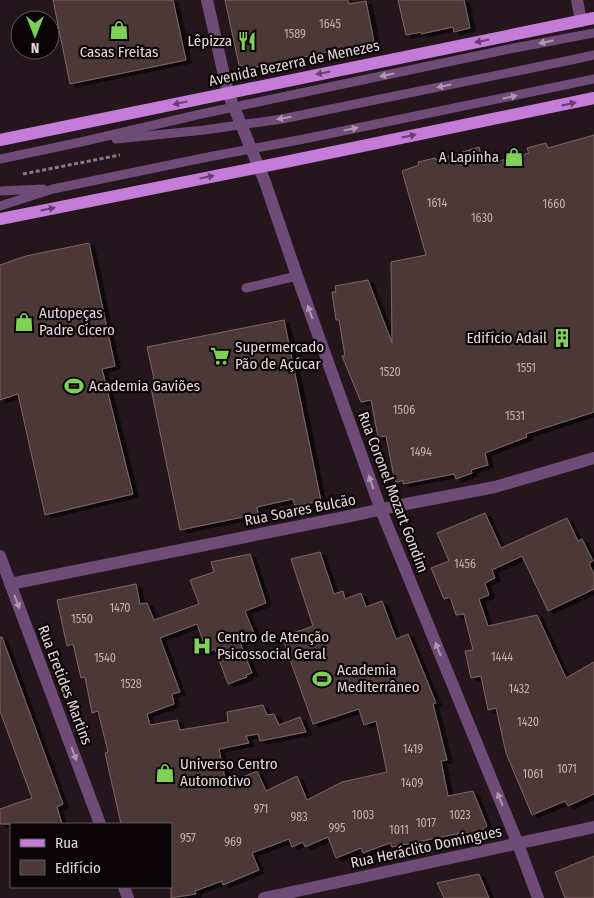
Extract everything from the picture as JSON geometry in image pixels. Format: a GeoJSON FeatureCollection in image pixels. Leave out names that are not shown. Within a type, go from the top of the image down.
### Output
{"type":"FeatureCollection","features":[{"type":"Feature","properties":{"kind":"main road","name":"Avenida Bezerra de Menezes"},"geometry":{"type":"LineString","coordinates":[[0,140],[594,18]]}},
{"type":"Feature","properties":{"kind":"main road"},"geometry":{"type":"LineString","coordinates":[[0,219],[594,98]]}},
{"type":"Feature","properties":{"kind":"street","name":"Rua Coronel Mozart Gondim"},"geometry":{"type":"LineString","coordinates":[[207,0],[228,93],[259,167],[381,510],[518,844],[538,898]]}},
{"type":"Feature","properties":{"kind":"street"},"geometry":{"type":"LineString","coordinates":[[577,0],[581,21]]}},
{"type":"Feature","properties":{"kind":"street","name":"Rua Soares Bulcão"},"geometry":{"type":"LineString","coordinates":[[10,584],[400,505],[495,488],[594,458]]}},
{"type":"Feature","properties":{"kind":"street","name":"Rua Eretides Martins"},"geometry":{"type":"LineString","coordinates":[[0,556],[100,823]]}},
{"type":"Feature","properties":{"kind":"street","name":"Rua Heráclito Domingues"},"geometry":{"type":"LineString","coordinates":[[264,898],[594,827]]}},
{"type":"Feature","properties":{"kind":"lane","name":"Avenida Bezerra de Menezes"},"geometry":{"type":"LineString","coordinates":[[0,159],[234,107],[594,33]]}},
{"type":"Feature","properties":{"kind":"lane","name":"Avenida Bezerra de Menezes"},"geometry":{"type":"LineString","coordinates":[[81,142],[204,130],[282,119],[594,55]]}},
{"type":"Feature","properties":{"kind":"lane"},"geometry":{"type":"LineString","coordinates":[[0,206],[53,189],[594,79]]}},
{"type":"Feature","properties":{"kind":"lane"},"geometry":{"type":"LineString","coordinates":[[0,191],[53,189]]}},
{"type":"Feature","properties":{"kind":"lane"},"geometry":{"type":"LineString","coordinates":[[246,288],[297,276]]}},
{"type":"Feature","properties":{"kind":"path"},"geometry":{"type":"LineString","coordinates":[[19,175],[125,154]]}},
{"type":"Feature","properties":{"kind":"building","name":"Casas Freitas"},"geometry":{"type":"Polygon","coordinates":[[[53,0],[173,0],[186,60],[70,84],[60,35],[60,10],[55,10],[53,0]]]}},
{"type":"Feature","properties":{"kind":"building"},"geometry":{"type":"Polygon","coordinates":[[[225,0],[348,0],[349,4],[366,1],[374,42],[252,68],[239,65],[225,0]]]}},
{"type":"Feature","properties":{"kind":"building"},"geometry":{"type":"Polygon","coordinates":[[[398,0],[464,0],[470,28],[454,32],[453,27],[421,34],[421,32],[406,35],[398,0]]]}},
{"type":"Feature","properties":{"kind":"building"},"geometry":{"type":"Polygon","coordinates":[[[594,135],[594,412],[526,434],[527,437],[485,453],[488,465],[471,470],[472,473],[456,479],[454,474],[403,484],[403,480],[396,483],[386,436],[378,437],[371,400],[361,402],[342,356],[345,356],[339,320],[336,320],[332,292],[336,292],[335,286],[368,280],[392,343],[391,262],[426,255],[402,171],[419,165],[418,162],[435,158],[436,160],[479,147],[484,165],[529,153],[527,148],[546,143],[548,148],[594,135]]]}},
{"type":"Feature","properties":{"kind":"building","name":"Academia Gaviões"},"geometry":{"type":"Polygon","coordinates":[[[89,243],[115,366],[102,369],[133,494],[45,515],[18,394],[0,400],[0,265],[26,256],[89,243]]]}},
{"type":"Feature","properties":{"kind":"building"},"geometry":{"type":"Polygon","coordinates":[[[284,320],[321,501],[295,506],[293,499],[257,507],[258,514],[180,530],[151,388],[156,388],[147,347],[284,320]]]}},
{"type":"Feature","properties":{"kind":"building"},"geometry":{"type":"Polygon","coordinates":[[[485,513],[501,548],[567,518],[578,541],[582,539],[593,561],[589,563],[594,575],[594,589],[548,611],[522,556],[492,570],[495,578],[485,583],[489,595],[479,599],[488,626],[537,615],[566,678],[594,662],[594,794],[568,806],[565,801],[532,815],[506,753],[496,708],[488,710],[481,676],[471,678],[465,651],[473,650],[464,614],[456,615],[450,597],[444,599],[431,568],[449,561],[437,533],[485,513]]]}},
{"type":"Feature","properties":{"kind":"building"},"geometry":{"type":"Polygon","coordinates":[[[320,552],[334,594],[343,591],[345,599],[361,593],[366,607],[382,601],[396,639],[408,634],[436,703],[433,704],[447,760],[441,761],[448,796],[473,791],[487,826],[469,841],[466,832],[392,847],[390,843],[363,853],[361,848],[336,858],[328,837],[305,847],[303,842],[292,847],[289,839],[252,853],[259,870],[223,885],[222,881],[195,891],[196,894],[171,898],[172,823],[121,823],[105,753],[108,752],[98,711],[92,713],[85,677],[81,678],[73,644],[67,646],[57,600],[136,584],[140,604],[147,603],[154,620],[199,604],[190,580],[214,572],[211,562],[250,554],[266,603],[245,611],[255,636],[240,642],[252,673],[246,675],[247,677],[228,684],[215,649],[207,652],[197,624],[160,638],[180,692],[172,694],[174,704],[147,714],[150,725],[177,720],[180,730],[228,722],[227,712],[263,705],[267,715],[274,714],[279,725],[300,717],[306,732],[260,741],[258,734],[246,736],[249,743],[219,749],[226,784],[257,771],[266,791],[297,776],[307,800],[342,782],[387,772],[376,721],[364,725],[359,709],[313,724],[282,637],[313,626],[291,559],[320,552]]]}},
{"type":"Feature","properties":{"kind":"building"},"geometry":{"type":"Polygon","coordinates":[[[0,637],[2,637],[63,804],[57,807],[62,823],[0,824],[0,809],[32,798],[0,711],[0,637]]]}},
{"type":"Feature","properties":{"kind":"building"},"geometry":{"type":"Polygon","coordinates":[[[594,856],[594,898],[565,898],[555,872],[594,856]]]}},
{"type":"Feature","properties":{"kind":"building"},"geometry":{"type":"Polygon","coordinates":[[[479,874],[489,898],[444,898],[437,883],[479,874]]]}},
{"type":"Feature","properties":{"kind":"place","name":"Casas Freitas"},"geometry":{"type":"Point","coordinates":[119,30]}},
{"type":"Feature","properties":{"kind":"place","name":"Lêpizza"},"geometry":{"type":"Point","coordinates":[247,41]}},
{"type":"Feature","properties":{"kind":"place","name":"A Lapinha"},"geometry":{"type":"Point","coordinates":[514,157]}},
{"type":"Feature","properties":{"kind":"place","name":"Autopeças Padre Cícero"},"geometry":{"type":"Point","coordinates":[24,322]}},
{"type":"Feature","properties":{"kind":"place","name":"Edifício Adail"},"geometry":{"type":"Point","coordinates":[562,338]}},
{"type":"Feature","properties":{"kind":"place","name":"Supermercado Pão de Açúcar"},"geometry":{"type":"Point","coordinates":[220,356]}},
{"type":"Feature","properties":{"kind":"place","name":"Academia Gaviões"},"geometry":{"type":"Point","coordinates":[74,386]}},
{"type":"Feature","properties":{"kind":"place","name":"Centro de Atenção Psicossocial Geral"},"geometry":{"type":"Point","coordinates":[202,646]}},
{"type":"Feature","properties":{"kind":"place","name":"Academia Mediterrâneo"},"geometry":{"type":"Point","coordinates":[322,679]}},
{"type":"Feature","properties":{"kind":"place","name":"Universo Centro Automotivo"},"geometry":{"type":"Point","coordinates":[165,773]}}]}
